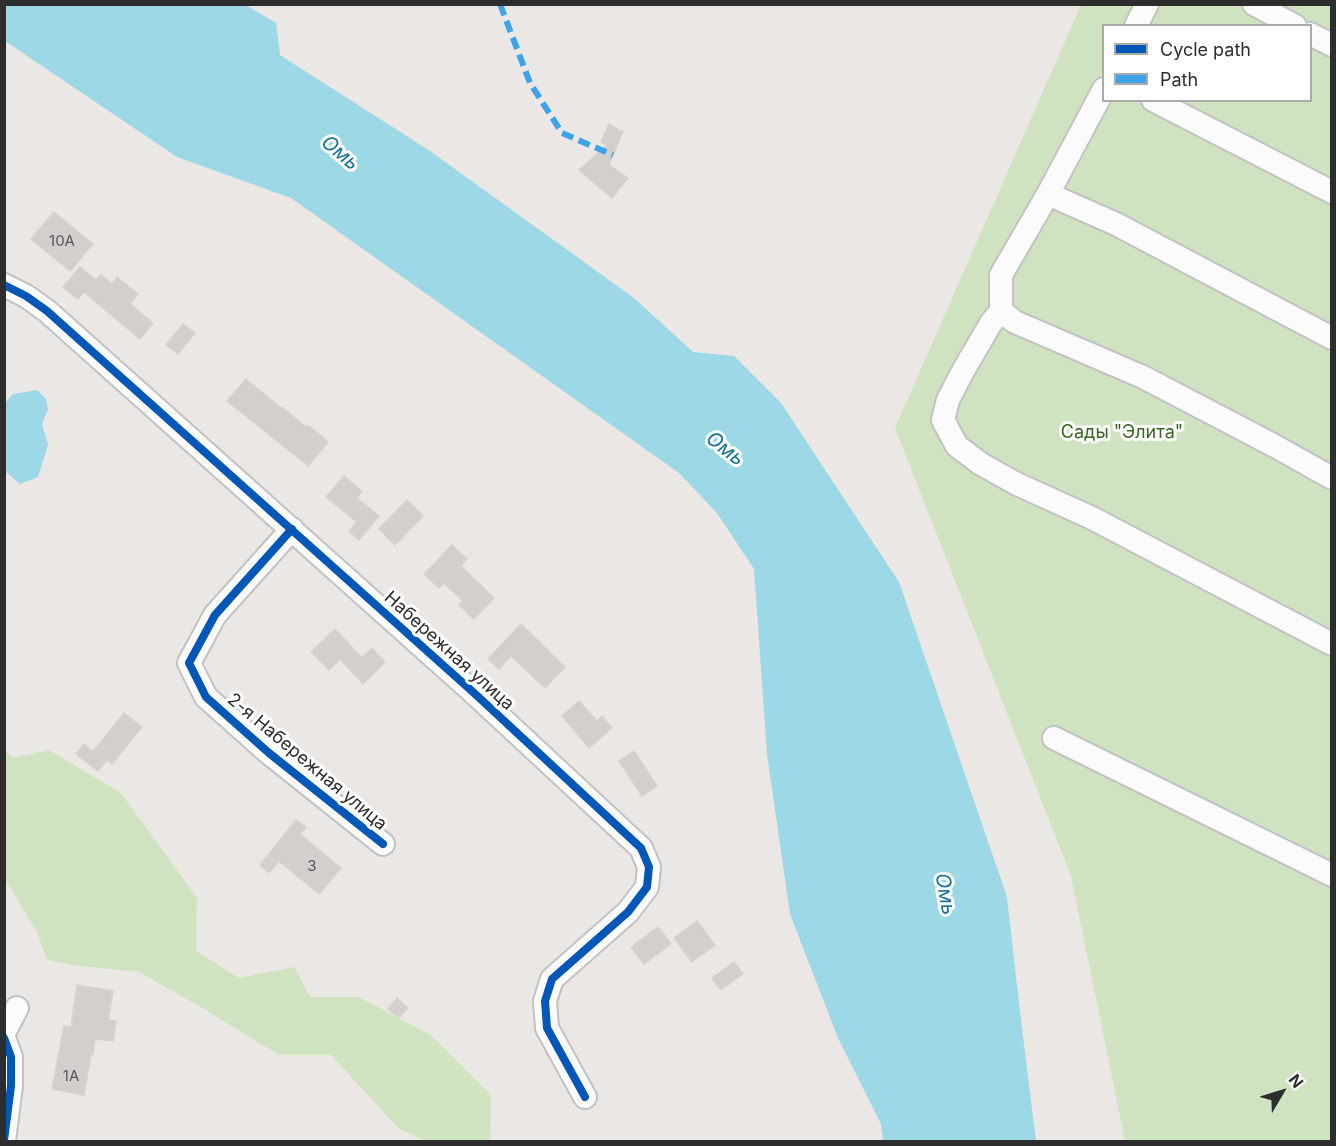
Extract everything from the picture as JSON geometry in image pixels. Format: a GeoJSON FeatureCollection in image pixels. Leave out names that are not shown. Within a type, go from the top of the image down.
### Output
{"type":"FeatureCollection","features":[{"type":"Feature","properties":{"kind":"street"},"geometry":{"type":"LineString","coordinates":[[1137,24],[1147,4]]}},
{"type":"Feature","properties":{"kind":"street"},"geometry":{"type":"LineString","coordinates":[[1254,4],[1291,24]]}},
{"type":"Feature","properties":{"kind":"street"},"geometry":{"type":"LineString","coordinates":[[1312,35],[1332,45]]}},
{"type":"Feature","properties":{"kind":"street"},"geometry":{"type":"LineString","coordinates":[[1102,93],[1048,194],[1000,275],[1001,311],[991,323],[963,371],[948,400],[943,420],[957,446],[981,464],[1102,524],[1332,644]]}},
{"type":"Feature","properties":{"kind":"street"},"geometry":{"type":"LineString","coordinates":[[1157,102],[1332,192]]}},
{"type":"Feature","properties":{"kind":"street"},"geometry":{"type":"LineString","coordinates":[[1048,194],[1116,224],[1332,338]]}},
{"type":"Feature","properties":{"kind":"street","name":"Набережная улица"},"geometry":{"type":"LineString","coordinates":[[4,285],[26,296],[47,311],[473,692],[641,848],[649,867],[647,887],[628,912],[552,980],[545,1001],[547,1028],[585,1097]]}},
{"type":"Feature","properties":{"kind":"street"},"geometry":{"type":"LineString","coordinates":[[1001,311],[1016,322],[1143,377],[1332,478]]}},
{"type":"Feature","properties":{"kind":"street","name":"2-я Набережная улица"},"geometry":{"type":"LineString","coordinates":[[292,529],[214,615],[189,663],[206,697],[269,753],[383,844]]}},
{"type":"Feature","properties":{"kind":"street"},"geometry":{"type":"LineString","coordinates":[[1054,738],[1332,876]]}},
{"type":"Feature","properties":{"kind":"street"},"geometry":{"type":"LineString","coordinates":[[4,1033],[17,1008]]}},
{"type":"Feature","properties":{"kind":"street"},"geometry":{"type":"LineString","coordinates":[[4,1038],[11,1057],[11,1086],[4,1140]]}},
{"type":"Feature","properties":{"kind":"green space","name":"Сады \"Элита\""},"geometry":{"type":"Polygon","coordinates":[[[1081,5],[1331,5],[1331,1141],[1125,1141],[1071,876],[895,428],[1081,5]]]}},
{"type":"Feature","properties":{"kind":"green space"},"geometry":{"type":"Polygon","coordinates":[[[5,750],[13,758],[49,750],[121,793],[197,898],[196,951],[239,978],[294,967],[310,997],[359,997],[432,1036],[491,1095],[490,1141],[426,1141],[398,1128],[331,1055],[279,1055],[139,972],[71,965],[47,960],[37,932],[5,879],[5,750]]]}},
{"type":"Feature","properties":{"kind":"water","name":"Омь"},"geometry":{"type":"Polygon","coordinates":[[[4,5],[246,5],[276,23],[280,55],[430,151],[634,298],[693,352],[734,356],[781,403],[899,582],[1007,897],[1036,1141],[883,1141],[881,1124],[838,1038],[790,914],[767,754],[754,569],[717,513],[679,473],[291,198],[177,157],[5,41],[4,5]]]}},
{"type":"Feature","properties":{"kind":"water"},"geometry":{"type":"Polygon","coordinates":[[[37,390],[46,399],[48,409],[42,424],[48,445],[38,477],[20,484],[5,471],[5,403],[13,394],[37,390]]]}},
{"type":"Feature","properties":{"kind":"building"},"geometry":{"type":"Polygon","coordinates":[[[609,124],[623,131],[609,165],[628,178],[612,198],[579,170],[607,145],[601,142],[609,124]]]}},
{"type":"Feature","properties":{"kind":"building"},"geometry":{"type":"Polygon","coordinates":[[[54,212],[93,244],[70,271],[31,239],[54,212]]]}},
{"type":"Feature","properties":{"kind":"building"},"geometry":{"type":"Polygon","coordinates":[[[80,267],[96,280],[101,274],[112,284],[117,277],[138,294],[130,304],[153,323],[140,339],[84,292],[78,299],[63,287],[80,267]]]}},
{"type":"Feature","properties":{"kind":"building"},"geometry":{"type":"Polygon","coordinates":[[[183,324],[195,333],[178,354],[166,345],[183,324]]]}},
{"type":"Feature","properties":{"kind":"building"},"geometry":{"type":"Polygon","coordinates":[[[246,379],[328,442],[308,466],[227,401],[246,379]]]}},
{"type":"Feature","properties":{"kind":"building"},"geometry":{"type":"Polygon","coordinates":[[[344,476],[362,491],[357,498],[379,516],[359,540],[349,531],[357,522],[326,497],[344,476]]]}},
{"type":"Feature","properties":{"kind":"building"},"geometry":{"type":"Polygon","coordinates":[[[407,500],[423,516],[395,545],[379,529],[407,500]]]}},
{"type":"Feature","properties":{"kind":"building"},"geometry":{"type":"Polygon","coordinates":[[[452,545],[467,559],[461,566],[494,598],[474,619],[459,605],[463,601],[444,583],[439,588],[424,574],[452,545]]]}},
{"type":"Feature","properties":{"kind":"building"},"geometry":{"type":"Polygon","coordinates":[[[521,624],[565,667],[545,688],[511,656],[499,669],[488,659],[521,624]]]}},
{"type":"Feature","properties":{"kind":"building"},"geometry":{"type":"Polygon","coordinates":[[[335,629],[362,658],[372,648],[385,662],[363,684],[340,659],[329,670],[311,652],[335,629]]]}},
{"type":"Feature","properties":{"kind":"building"},"geometry":{"type":"Polygon","coordinates":[[[579,701],[597,721],[602,716],[612,728],[589,748],[562,716],[579,701]]]}},
{"type":"Feature","properties":{"kind":"building"},"geometry":{"type":"Polygon","coordinates":[[[124,713],[142,727],[112,764],[107,760],[98,771],[76,754],[84,744],[93,752],[124,713]]]}},
{"type":"Feature","properties":{"kind":"building"},"geometry":{"type":"Polygon","coordinates":[[[634,751],[657,786],[642,796],[619,761],[634,751]]]}},
{"type":"Feature","properties":{"kind":"building"},"geometry":{"type":"Polygon","coordinates":[[[296,820],[306,827],[300,834],[341,868],[319,894],[279,861],[269,873],[260,865],[296,820]]]}},
{"type":"Feature","properties":{"kind":"building"},"geometry":{"type":"Polygon","coordinates":[[[697,921],[715,945],[692,962],[674,938],[697,921]]]}},
{"type":"Feature","properties":{"kind":"building"},"geometry":{"type":"Polygon","coordinates":[[[658,927],[671,944],[644,964],[631,947],[658,927]]]}},
{"type":"Feature","properties":{"kind":"building"},"geometry":{"type":"Polygon","coordinates":[[[734,962],[743,974],[721,990],[712,978],[734,962]]]}},
{"type":"Feature","properties":{"kind":"building"},"geometry":{"type":"Polygon","coordinates":[[[77,985],[113,991],[108,1020],[116,1021],[113,1041],[95,1039],[84,1095],[52,1089],[64,1026],[71,1027],[77,985]]]}},
{"type":"Feature","properties":{"kind":"building"},"geometry":{"type":"Polygon","coordinates":[[[397,998],[408,1008],[399,1018],[388,1009],[397,998]]]}},
{"type":"Feature","properties":{"kind":"marked path"},"geometry":{"type":"LineString","coordinates":[[500,4],[530,83],[562,133],[613,155]]}},
{"type":"Feature","properties":{"kind":"cycle path"},"geometry":{"type":"LineString","coordinates":[[4,285],[26,296],[47,311],[473,692],[641,848],[649,867],[647,887],[628,912],[552,979],[545,1001],[547,1028],[585,1097]]}},
{"type":"Feature","properties":{"kind":"cycle path"},"geometry":{"type":"LineString","coordinates":[[292,529],[215,615],[189,663],[206,697],[269,753],[383,844]]}},
{"type":"Feature","properties":{"kind":"cycle path"},"geometry":{"type":"LineString","coordinates":[[4,1038],[11,1057],[11,1086],[4,1140]]}}]}
